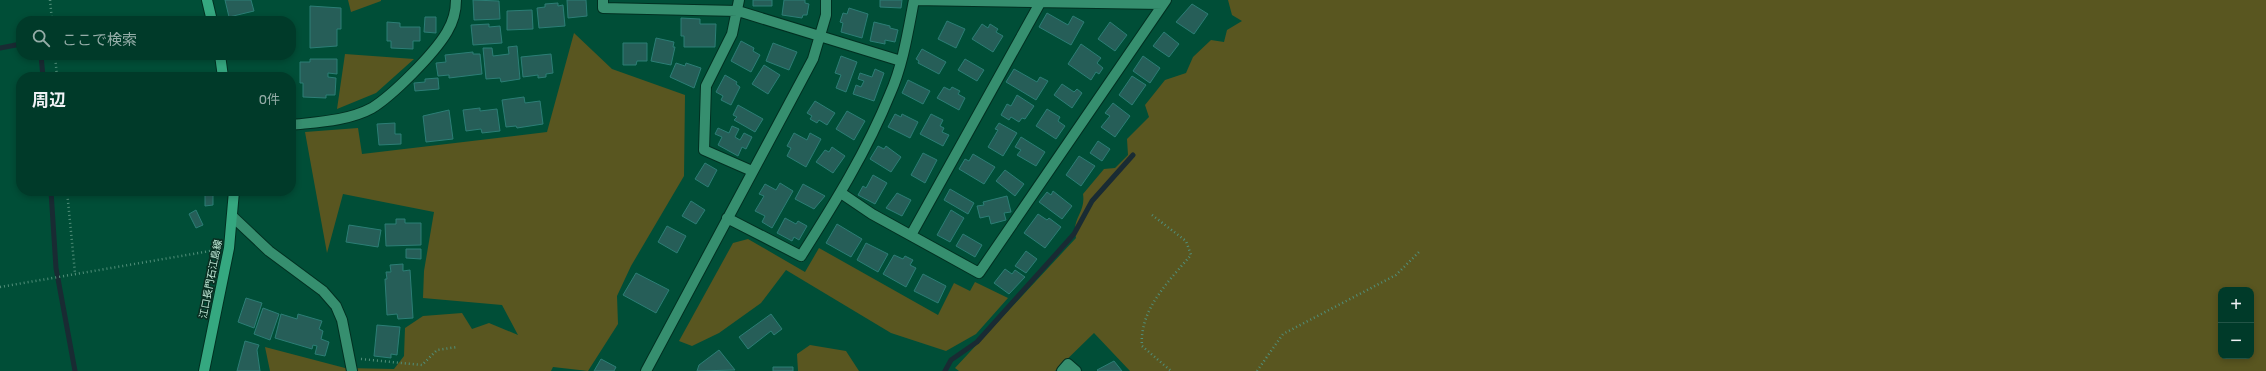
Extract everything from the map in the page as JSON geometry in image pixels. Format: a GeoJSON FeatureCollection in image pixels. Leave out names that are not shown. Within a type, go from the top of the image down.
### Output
{"type":"FeatureCollection","features":[{"type":"Feature","properties":{"kind":"main road"},"geometry":{"type":"LineString","coordinates":[[207,0],[211,16]]}},
{"type":"Feature","properties":{"kind":"main road"},"geometry":{"type":"LineString","coordinates":[[221,60],[222,72]]}},
{"type":"Feature","properties":{"kind":"main road","name":"江口長門石江島線"},"geometry":{"type":"LineString","coordinates":[[204,371],[229,248],[234,196]]}},
{"type":"Feature","properties":{"kind":"street"},"geometry":{"type":"LineString","coordinates":[[296,124],[351,116],[372,108],[389,95],[435,49],[447,32],[456,12],[456,0]]}},
{"type":"Feature","properties":{"kind":"street"},"geometry":{"type":"LineString","coordinates":[[603,0],[603,8],[738,11],[820,35],[900,61]]}},
{"type":"Feature","properties":{"kind":"street"},"geometry":{"type":"LineString","coordinates":[[739,0],[738,11],[732,34],[706,86],[704,150],[752,171]]}},
{"type":"Feature","properties":{"kind":"street"},"geometry":{"type":"LineString","coordinates":[[646,371],[813,59],[826,15],[826,0]]}},
{"type":"Feature","properties":{"kind":"street"},"geometry":{"type":"LineString","coordinates":[[727,218],[801,256],[841,193],[891,93],[914,0],[1040,3],[1164,2]]}},
{"type":"Feature","properties":{"kind":"street"},"geometry":{"type":"LineString","coordinates":[[841,193],[872,214],[979,273],[1164,2]]}},
{"type":"Feature","properties":{"kind":"street"},"geometry":{"type":"LineString","coordinates":[[911,235],[1040,3]]}},
{"type":"Feature","properties":{"kind":"street"},"geometry":{"type":"LineString","coordinates":[[233,217],[269,251],[323,291],[336,306],[342,320],[351,358],[352,371]]}},
{"type":"Feature","properties":{"kind":"street"},"geometry":{"type":"LineString","coordinates":[[1062,371],[1068,364],[1076,371]]}},
{"type":"Feature","properties":{"kind":"path"},"geometry":{"type":"LineString","coordinates":[[50,0],[52,16]]}},
{"type":"Feature","properties":{"kind":"path"},"geometry":{"type":"LineString","coordinates":[[55,60],[57,72]]}},
{"type":"Feature","properties":{"kind":"path"},"geometry":{"type":"LineString","coordinates":[[67,196],[75,273]]}},
{"type":"Feature","properties":{"kind":"path"},"geometry":{"type":"LineString","coordinates":[[1152,215],[1186,241],[1190,255],[1154,300],[1141,332],[1142,346],[1171,371]]}},
{"type":"Feature","properties":{"kind":"path"},"geometry":{"type":"LineString","coordinates":[[0,287],[75,273],[229,248]]}},
{"type":"Feature","properties":{"kind":"path"},"geometry":{"type":"LineString","coordinates":[[1256,371],[1283,334],[1396,275],[1419,252]]}},
{"type":"Feature","properties":{"kind":"path"},"geometry":{"type":"LineString","coordinates":[[351,358],[422,365],[437,350],[457,347]]}},
{"type":"Feature","properties":{"kind":"shaded area"},"geometry":{"type":"Polygon","coordinates":[[[348,0],[381,0],[381,1],[351,12],[348,0]]]}},
{"type":"Feature","properties":{"kind":"shaded area"},"geometry":{"type":"Polygon","coordinates":[[[1228,0],[2266,0],[2266,371],[1130,371],[1094,333],[1055,371],[959,371],[955,368],[1076,238],[1075,225],[1082,206],[1083,194],[1104,169],[1115,168],[1128,155],[1127,139],[1149,117],[1145,105],[1165,80],[1186,73],[1193,57],[1211,40],[1224,42],[1227,30],[1242,21],[1232,15],[1228,0]]]}},
{"type":"Feature","properties":{"kind":"shaded area"},"geometry":{"type":"Polygon","coordinates":[[[574,33],[612,69],[685,95],[684,176],[631,266],[617,296],[618,324],[588,371],[553,367],[551,371],[270,371],[265,347],[345,368],[394,369],[404,356],[405,328],[423,316],[462,313],[472,329],[489,323],[518,335],[502,305],[423,298],[424,271],[434,212],[343,194],[327,253],[305,132],[358,128],[362,154],[547,132],[574,33]]]}},
{"type":"Feature","properties":{"kind":"shaded area"},"geometry":{"type":"Polygon","coordinates":[[[345,54],[414,59],[376,93],[337,109],[345,54]]]}},
{"type":"Feature","properties":{"kind":"shaded area"},"geometry":{"type":"Polygon","coordinates":[[[748,239],[805,272],[819,248],[938,315],[954,283],[970,291],[975,282],[1008,298],[976,334],[946,351],[891,333],[786,270],[761,303],[719,333],[692,346],[679,341],[733,243],[748,239]]]}},
{"type":"Feature","properties":{"kind":"shaded area"},"geometry":{"type":"Polygon","coordinates":[[[810,345],[846,351],[859,371],[798,371],[797,354],[810,345]]]}},
{"type":"Feature","properties":{"kind":"building"},"geometry":{"type":"Polygon","coordinates":[[[225,0],[251,0],[254,11],[229,16],[225,0]]]}},
{"type":"Feature","properties":{"kind":"building"},"geometry":{"type":"Polygon","coordinates":[[[473,0],[499,1],[500,19],[474,20],[473,0]]]}},
{"type":"Feature","properties":{"kind":"building"},"geometry":{"type":"Polygon","coordinates":[[[567,0],[586,0],[587,16],[568,18],[567,0]]]}},
{"type":"Feature","properties":{"kind":"building"},"geometry":{"type":"Polygon","coordinates":[[[753,0],[772,0],[772,6],[753,6],[753,0]]]}},
{"type":"Feature","properties":{"kind":"building"},"geometry":{"type":"Polygon","coordinates":[[[784,0],[805,0],[805,3],[809,4],[807,15],[803,15],[802,18],[782,15],[784,0]]]}},
{"type":"Feature","properties":{"kind":"building"},"geometry":{"type":"Polygon","coordinates":[[[880,0],[902,0],[901,8],[880,7],[880,0]]]}},
{"type":"Feature","properties":{"kind":"building"},"geometry":{"type":"Polygon","coordinates":[[[558,3],[558,6],[563,5],[565,26],[539,28],[537,8],[545,7],[545,4],[558,3]]]}},
{"type":"Feature","properties":{"kind":"building"},"geometry":{"type":"Polygon","coordinates":[[[1192,4],[1208,14],[1194,34],[1176,22],[1192,4]]]}},
{"type":"Feature","properties":{"kind":"building"},"geometry":{"type":"Polygon","coordinates":[[[310,6],[341,8],[341,29],[337,29],[337,46],[310,48],[310,6]]]}},
{"type":"Feature","properties":{"kind":"building"},"geometry":{"type":"Polygon","coordinates":[[[849,8],[868,14],[862,38],[841,32],[843,23],[840,22],[843,13],[847,14],[849,8]]]}},
{"type":"Feature","properties":{"kind":"building"},"geometry":{"type":"Polygon","coordinates":[[[532,10],[533,29],[507,30],[507,11],[532,10]]]}},
{"type":"Feature","properties":{"kind":"building"},"geometry":{"type":"Polygon","coordinates":[[[1047,13],[1068,25],[1073,16],[1084,22],[1071,45],[1039,27],[1047,13]]]}},
{"type":"Feature","properties":{"kind":"building"},"geometry":{"type":"Polygon","coordinates":[[[425,17],[436,17],[436,33],[424,32],[425,17]]]}},
{"type":"Feature","properties":{"kind":"building"},"geometry":{"type":"Polygon","coordinates":[[[681,18],[700,19],[700,24],[716,24],[715,47],[684,47],[684,36],[681,36],[681,18]]]}},
{"type":"Feature","properties":{"kind":"building"},"geometry":{"type":"Polygon","coordinates":[[[947,21],[965,29],[956,48],[938,39],[947,21]]]}},
{"type":"Feature","properties":{"kind":"building"},"geometry":{"type":"Polygon","coordinates":[[[387,22],[400,23],[400,27],[420,27],[420,41],[413,41],[413,49],[391,48],[391,41],[387,41],[387,22]]]}},
{"type":"Feature","properties":{"kind":"building"},"geometry":{"type":"Polygon","coordinates":[[[874,22],[890,26],[890,28],[898,30],[895,42],[885,40],[885,44],[870,41],[874,22]]]}},
{"type":"Feature","properties":{"kind":"building"},"geometry":{"type":"Polygon","coordinates":[[[1110,22],[1127,35],[1115,51],[1098,39],[1110,22]]]}},
{"type":"Feature","properties":{"kind":"building"},"geometry":{"type":"Polygon","coordinates":[[[489,24],[489,27],[500,26],[502,43],[473,45],[471,25],[489,24]]]}},
{"type":"Feature","properties":{"kind":"building"},"geometry":{"type":"Polygon","coordinates":[[[982,24],[988,28],[990,24],[998,29],[996,32],[1003,36],[993,52],[972,39],[982,24]]]}},
{"type":"Feature","properties":{"kind":"building"},"geometry":{"type":"Polygon","coordinates":[[[1164,32],[1179,44],[1169,57],[1153,46],[1164,32]]]}},
{"type":"Feature","properties":{"kind":"building"},"geometry":{"type":"Polygon","coordinates":[[[656,38],[674,42],[673,47],[675,47],[671,65],[651,61],[656,38]]]}},
{"type":"Feature","properties":{"kind":"building"},"geometry":{"type":"Polygon","coordinates":[[[741,41],[754,48],[753,51],[760,55],[751,72],[731,61],[741,41]]]}},
{"type":"Feature","properties":{"kind":"building"},"geometry":{"type":"Polygon","coordinates":[[[623,43],[647,43],[647,61],[637,61],[636,65],[623,65],[623,43]]]}},
{"type":"Feature","properties":{"kind":"building"},"geometry":{"type":"Polygon","coordinates":[[[773,43],[797,52],[789,70],[766,61],[773,43]]]}},
{"type":"Feature","properties":{"kind":"building"},"geometry":{"type":"Polygon","coordinates":[[[1081,44],[1101,58],[1097,63],[1103,68],[1099,74],[1096,72],[1091,80],[1068,64],[1081,44]]]}},
{"type":"Feature","properties":{"kind":"building"},"geometry":{"type":"Polygon","coordinates":[[[517,46],[520,79],[501,82],[500,78],[486,79],[483,48],[492,48],[493,56],[509,54],[508,47],[517,46]]]}},
{"type":"Feature","properties":{"kind":"building"},"geometry":{"type":"Polygon","coordinates":[[[922,49],[946,62],[939,74],[918,63],[919,61],[916,59],[922,49]]]}},
{"type":"Feature","properties":{"kind":"building"},"geometry":{"type":"Polygon","coordinates":[[[473,52],[473,54],[480,54],[482,74],[449,78],[449,75],[438,76],[436,63],[446,62],[445,55],[473,52]]]}},
{"type":"Feature","properties":{"kind":"building"},"geometry":{"type":"Polygon","coordinates":[[[551,54],[553,73],[546,74],[546,77],[538,78],[538,75],[523,77],[521,57],[551,54]]]}},
{"type":"Feature","properties":{"kind":"building"},"geometry":{"type":"Polygon","coordinates":[[[841,56],[857,62],[846,92],[836,88],[841,75],[835,73],[841,56]]]}},
{"type":"Feature","properties":{"kind":"building"},"geometry":{"type":"Polygon","coordinates":[[[1143,56],[1160,68],[1150,83],[1133,71],[1143,56]]]}},
{"type":"Feature","properties":{"kind":"building"},"geometry":{"type":"Polygon","coordinates":[[[310,59],[337,59],[337,74],[328,73],[328,77],[336,78],[335,95],[326,95],[326,98],[303,97],[303,83],[300,83],[300,62],[310,62],[310,59]]]}},
{"type":"Feature","properties":{"kind":"building"},"geometry":{"type":"Polygon","coordinates":[[[965,59],[984,70],[977,81],[958,70],[965,59]]]}},
{"type":"Feature","properties":{"kind":"building"},"geometry":{"type":"Polygon","coordinates":[[[676,63],[685,66],[686,63],[701,68],[694,88],[670,77],[676,63]]]}},
{"type":"Feature","properties":{"kind":"building"},"geometry":{"type":"Polygon","coordinates":[[[764,65],[780,75],[768,94],[752,84],[764,65]]]}},
{"type":"Feature","properties":{"kind":"building"},"geometry":{"type":"Polygon","coordinates":[[[875,69],[884,73],[874,101],[853,94],[856,85],[861,87],[864,81],[858,79],[860,73],[872,77],[875,69]]]}},
{"type":"Feature","properties":{"kind":"building"},"geometry":{"type":"Polygon","coordinates":[[[1014,69],[1037,82],[1040,77],[1048,81],[1036,100],[1006,82],[1014,69]]]}},
{"type":"Feature","properties":{"kind":"building"},"geometry":{"type":"Polygon","coordinates":[[[725,75],[737,82],[736,84],[740,87],[731,105],[721,100],[723,96],[716,92],[725,75]]]}},
{"type":"Feature","properties":{"kind":"building"},"geometry":{"type":"Polygon","coordinates":[[[1132,76],[1146,85],[1132,105],[1119,95],[1132,76]]]}},
{"type":"Feature","properties":{"kind":"building"},"geometry":{"type":"Polygon","coordinates":[[[438,78],[439,89],[415,91],[414,83],[425,82],[425,79],[438,78]]]}},
{"type":"Feature","properties":{"kind":"building"},"geometry":{"type":"Polygon","coordinates":[[[908,80],[930,91],[923,104],[902,93],[908,80]]]}},
{"type":"Feature","properties":{"kind":"building"},"geometry":{"type":"Polygon","coordinates":[[[1062,84],[1074,92],[1077,89],[1082,93],[1072,108],[1054,95],[1062,84]]]}},
{"type":"Feature","properties":{"kind":"building"},"geometry":{"type":"Polygon","coordinates":[[[944,87],[950,90],[952,87],[960,91],[958,94],[965,98],[959,110],[937,98],[944,87]]]}},
{"type":"Feature","properties":{"kind":"building"},"geometry":{"type":"Polygon","coordinates":[[[1017,95],[1034,106],[1025,119],[1022,118],[1019,122],[1011,117],[1009,120],[1001,115],[1007,104],[1011,106],[1017,95]]]}},
{"type":"Feature","properties":{"kind":"building"},"geometry":{"type":"Polygon","coordinates":[[[524,97],[525,103],[540,101],[543,124],[517,128],[516,126],[506,127],[502,100],[524,97]]]}},
{"type":"Feature","properties":{"kind":"building"},"geometry":{"type":"Polygon","coordinates":[[[815,101],[835,113],[827,125],[819,120],[817,123],[810,119],[812,116],[807,113],[815,101]]]}},
{"type":"Feature","properties":{"kind":"building"},"geometry":{"type":"Polygon","coordinates":[[[1113,103],[1130,116],[1115,137],[1101,127],[1110,116],[1105,113],[1113,103]]]}},
{"type":"Feature","properties":{"kind":"building"},"geometry":{"type":"Polygon","coordinates":[[[738,105],[763,119],[755,132],[734,120],[737,117],[733,115],[738,105]]]}},
{"type":"Feature","properties":{"kind":"building"},"geometry":{"type":"Polygon","coordinates":[[[480,108],[480,111],[497,109],[500,131],[482,133],[481,129],[466,131],[463,110],[480,108]]]}},
{"type":"Feature","properties":{"kind":"building"},"geometry":{"type":"Polygon","coordinates":[[[1047,109],[1060,117],[1058,121],[1065,126],[1056,139],[1036,126],[1047,109]]]}},
{"type":"Feature","properties":{"kind":"building"},"geometry":{"type":"Polygon","coordinates":[[[449,110],[453,139],[426,142],[423,116],[449,110]]]}},
{"type":"Feature","properties":{"kind":"building"},"geometry":{"type":"Polygon","coordinates":[[[847,111],[865,121],[854,140],[836,129],[847,111]]]}},
{"type":"Feature","properties":{"kind":"building"},"geometry":{"type":"Polygon","coordinates":[[[895,114],[901,117],[902,114],[918,122],[910,138],[888,127],[895,114]]]}},
{"type":"Feature","properties":{"kind":"building"},"geometry":{"type":"Polygon","coordinates":[[[931,114],[943,120],[940,126],[944,128],[942,132],[949,135],[943,146],[920,134],[931,114]]]}},
{"type":"Feature","properties":{"kind":"building"},"geometry":{"type":"Polygon","coordinates":[[[395,123],[395,134],[401,134],[401,144],[379,145],[377,124],[395,123]]]}},
{"type":"Feature","properties":{"kind":"building"},"geometry":{"type":"Polygon","coordinates":[[[999,123],[1017,133],[1003,156],[988,147],[998,130],[995,129],[999,123]]]}},
{"type":"Feature","properties":{"kind":"building"},"geometry":{"type":"Polygon","coordinates":[[[732,126],[739,129],[735,137],[740,140],[744,133],[752,137],[746,149],[742,147],[738,156],[718,145],[722,137],[715,134],[718,128],[729,133],[732,126]]]}},
{"type":"Feature","properties":{"kind":"building"},"geometry":{"type":"Polygon","coordinates":[[[794,133],[807,140],[810,133],[821,139],[806,167],[787,156],[791,148],[787,146],[794,133]]]}},
{"type":"Feature","properties":{"kind":"building"},"geometry":{"type":"Polygon","coordinates":[[[1021,137],[1045,152],[1036,166],[1017,155],[1021,150],[1015,147],[1021,137]]]}},
{"type":"Feature","properties":{"kind":"building"},"geometry":{"type":"Polygon","coordinates":[[[1098,141],[1110,149],[1102,161],[1090,153],[1098,141]]]}},
{"type":"Feature","properties":{"kind":"building"},"geometry":{"type":"Polygon","coordinates":[[[878,146],[884,149],[886,146],[901,157],[891,172],[870,159],[878,146]]]}},
{"type":"Feature","properties":{"kind":"building"},"geometry":{"type":"Polygon","coordinates":[[[832,147],[845,156],[833,173],[816,162],[825,150],[829,152],[832,147]]]}},
{"type":"Feature","properties":{"kind":"building"},"geometry":{"type":"Polygon","coordinates":[[[923,153],[937,160],[925,183],[911,175],[923,153]]]}},
{"type":"Feature","properties":{"kind":"building"},"geometry":{"type":"Polygon","coordinates":[[[973,154],[995,167],[984,184],[959,169],[965,159],[969,161],[973,154]]]}},
{"type":"Feature","properties":{"kind":"building"},"geometry":{"type":"Polygon","coordinates":[[[1079,156],[1095,166],[1081,186],[1066,175],[1079,156]]]}},
{"type":"Feature","properties":{"kind":"building"},"geometry":{"type":"Polygon","coordinates":[[[705,163],[717,170],[708,187],[695,179],[705,163]]]}},
{"type":"Feature","properties":{"kind":"building"},"geometry":{"type":"Polygon","coordinates":[[[1005,170],[1024,184],[1015,196],[996,181],[1005,170]]]}},
{"type":"Feature","properties":{"kind":"building"},"geometry":{"type":"Polygon","coordinates":[[[873,175],[887,183],[875,204],[858,195],[863,186],[866,188],[873,175]]]}},
{"type":"Feature","properties":{"kind":"building"},"geometry":{"type":"Polygon","coordinates":[[[780,183],[793,191],[772,228],[762,222],[765,216],[755,211],[764,196],[759,194],[765,184],[776,190],[780,183]]]}},
{"type":"Feature","properties":{"kind":"building"},"geometry":{"type":"Polygon","coordinates":[[[803,184],[825,196],[814,209],[795,199],[803,184]]]}},
{"type":"Feature","properties":{"kind":"building"},"geometry":{"type":"Polygon","coordinates":[[[950,189],[974,203],[968,214],[944,200],[950,189]]]}},
{"type":"Feature","properties":{"kind":"building"},"geometry":{"type":"Polygon","coordinates":[[[1053,191],[1072,206],[1062,219],[1039,202],[1047,192],[1051,195],[1053,191]]]}},
{"type":"Feature","properties":{"kind":"building"},"geometry":{"type":"Polygon","coordinates":[[[897,193],[911,200],[902,216],[886,208],[897,193]]]}},
{"type":"Feature","properties":{"kind":"building"},"geometry":{"type":"Polygon","coordinates":[[[205,196],[213,196],[213,205],[205,206],[205,196]]]}},
{"type":"Feature","properties":{"kind":"building"},"geometry":{"type":"Polygon","coordinates":[[[1007,196],[1011,212],[1004,213],[1006,220],[991,224],[989,216],[980,218],[977,206],[984,205],[983,202],[1007,196]]]}},
{"type":"Feature","properties":{"kind":"building"},"geometry":{"type":"Polygon","coordinates":[[[691,201],[705,210],[696,224],[682,216],[691,201]]]}},
{"type":"Feature","properties":{"kind":"building"},"geometry":{"type":"Polygon","coordinates":[[[196,210],[203,225],[196,228],[189,214],[196,210]]]}},
{"type":"Feature","properties":{"kind":"building"},"geometry":{"type":"Polygon","coordinates":[[[951,210],[964,218],[950,242],[937,235],[951,210]]]}},
{"type":"Feature","properties":{"kind":"building"},"geometry":{"type":"Polygon","coordinates":[[[1038,214],[1047,220],[1049,218],[1061,227],[1045,248],[1024,233],[1038,214]]]}},
{"type":"Feature","properties":{"kind":"building"},"geometry":{"type":"Polygon","coordinates":[[[785,218],[796,224],[798,221],[807,226],[799,240],[794,237],[792,241],[777,233],[785,218]]]}},
{"type":"Feature","properties":{"kind":"building"},"geometry":{"type":"Polygon","coordinates":[[[396,219],[405,219],[405,223],[421,223],[421,245],[386,246],[385,224],[396,224],[396,219]]]}},
{"type":"Feature","properties":{"kind":"building"},"geometry":{"type":"Polygon","coordinates":[[[837,224],[862,239],[851,257],[826,243],[837,224]]]}},
{"type":"Feature","properties":{"kind":"building"},"geometry":{"type":"Polygon","coordinates":[[[349,225],[381,230],[378,247],[346,242],[349,225]]]}},
{"type":"Feature","properties":{"kind":"building"},"geometry":{"type":"Polygon","coordinates":[[[667,226],[686,236],[677,253],[658,242],[667,226]]]}},
{"type":"Feature","properties":{"kind":"building"},"geometry":{"type":"Polygon","coordinates":[[[963,234],[982,245],[975,257],[956,246],[963,234]]]}},
{"type":"Feature","properties":{"kind":"building"},"geometry":{"type":"Polygon","coordinates":[[[866,243],[888,254],[878,272],[857,260],[866,243]]]}},
{"type":"Feature","properties":{"kind":"building"},"geometry":{"type":"Polygon","coordinates":[[[406,249],[421,249],[421,259],[406,258],[406,249]]]}},
{"type":"Feature","properties":{"kind":"building"},"geometry":{"type":"Polygon","coordinates":[[[1026,251],[1037,259],[1026,273],[1015,266],[1026,251]]]}},
{"type":"Feature","properties":{"kind":"building"},"geometry":{"type":"Polygon","coordinates":[[[894,255],[903,259],[905,256],[913,260],[910,265],[916,268],[906,287],[883,274],[894,255]]]}},
{"type":"Feature","properties":{"kind":"building"},"geometry":{"type":"Polygon","coordinates":[[[403,264],[403,271],[410,270],[413,318],[398,319],[397,314],[387,315],[385,279],[387,279],[386,272],[391,272],[390,265],[403,264]]]}},
{"type":"Feature","properties":{"kind":"building"},"geometry":{"type":"Polygon","coordinates":[[[1005,269],[1012,274],[1015,270],[1025,277],[1009,294],[994,283],[1005,269]]]}},
{"type":"Feature","properties":{"kind":"building"},"geometry":{"type":"Polygon","coordinates":[[[636,273],[669,290],[656,313],[623,295],[636,273]]]}},
{"type":"Feature","properties":{"kind":"building"},"geometry":{"type":"Polygon","coordinates":[[[923,274],[946,286],[938,303],[914,291],[923,274]]]}},
{"type":"Feature","properties":{"kind":"building"},"geometry":{"type":"Polygon","coordinates":[[[246,298],[262,303],[254,328],[238,322],[246,298]]]}},
{"type":"Feature","properties":{"kind":"building"},"geometry":{"type":"Polygon","coordinates":[[[263,308],[279,314],[270,340],[254,334],[263,308]]]}},
{"type":"Feature","properties":{"kind":"building"},"geometry":{"type":"Polygon","coordinates":[[[281,314],[297,319],[298,314],[322,321],[319,329],[323,331],[321,339],[329,342],[325,356],[315,354],[317,346],[313,345],[312,349],[275,338],[281,314]]]}},
{"type":"Feature","properties":{"kind":"building"},"geometry":{"type":"Polygon","coordinates":[[[771,314],[782,329],[774,335],[771,331],[748,349],[739,337],[771,314]]]}},
{"type":"Feature","properties":{"kind":"building"},"geometry":{"type":"Polygon","coordinates":[[[377,325],[400,327],[397,355],[391,354],[391,358],[374,356],[377,325]]]}},
{"type":"Feature","properties":{"kind":"building"},"geometry":{"type":"Polygon","coordinates":[[[245,341],[259,345],[257,350],[260,371],[237,371],[245,341]]]}},
{"type":"Feature","properties":{"kind":"building"},"geometry":{"type":"Polygon","coordinates":[[[719,350],[735,370],[697,371],[699,365],[719,350]]]}},
{"type":"Feature","properties":{"kind":"building"},"geometry":{"type":"Polygon","coordinates":[[[601,359],[616,367],[614,371],[594,371],[601,359]]]}},
{"type":"Feature","properties":{"kind":"building"},"geometry":{"type":"Polygon","coordinates":[[[1114,361],[1122,371],[1097,370],[1114,361]]]}},
{"type":"Feature","properties":{"kind":"building"},"geometry":{"type":"Polygon","coordinates":[[[773,367],[793,367],[793,371],[773,371],[773,367]]]}},
{"type":"Feature","properties":{"kind":"waterway"},"geometry":{"type":"LineString","coordinates":[[0,48],[16,45]]}},
{"type":"Feature","properties":{"kind":"waterway"},"geometry":{"type":"LineString","coordinates":[[41,60],[43,72]]}},
{"type":"Feature","properties":{"kind":"waterway"},"geometry":{"type":"LineString","coordinates":[[945,371],[951,360],[977,342],[1074,234],[1092,201],[1133,155]]}},
{"type":"Feature","properties":{"kind":"waterway"},"geometry":{"type":"LineString","coordinates":[[51,196],[56,268],[75,371]]}}]}
